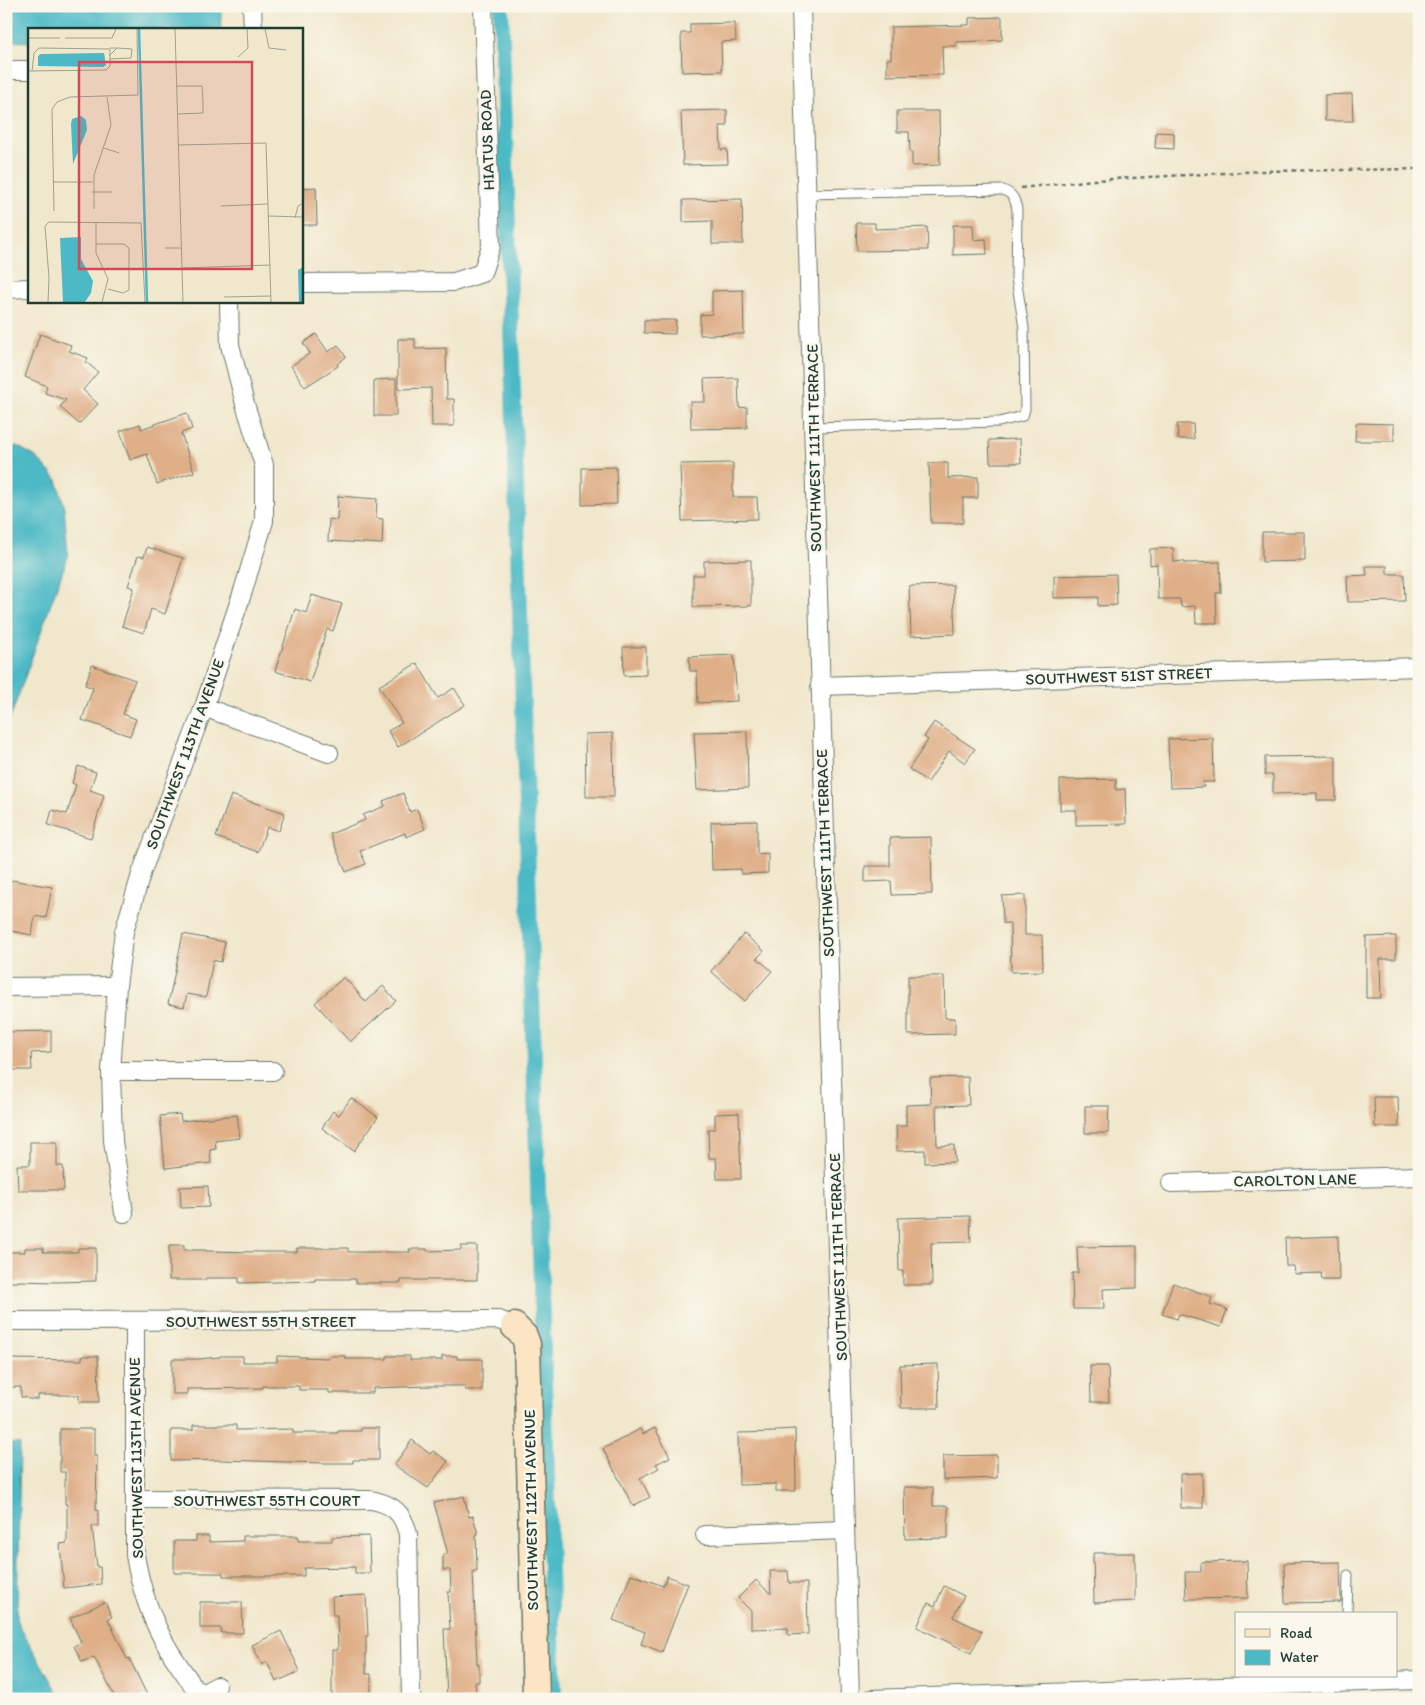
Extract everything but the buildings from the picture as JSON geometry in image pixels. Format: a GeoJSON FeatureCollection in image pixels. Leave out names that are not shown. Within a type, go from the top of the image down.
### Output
{"type":"FeatureCollection","features":[{"type":"Feature","properties":{"kind":"street"},"geometry":{"type":"LineString","coordinates":[[252,6],[253,28]]}},
{"type":"Feature","properties":{"kind":"street","name":"HIATUS ROAD"},"geometry":{"type":"LineString","coordinates":[[302,283],[454,282],[482,273],[491,246],[483,6]]}},
{"type":"Feature","properties":{"kind":"street","name":"SOUTHWEST 111TH TERRACE"},"geometry":{"type":"LineString","coordinates":[[801,6],[850,1699]]}},
{"type":"Feature","properties":{"kind":"street"},"geometry":{"type":"LineString","coordinates":[[6,70],[28,70]]}},
{"type":"Feature","properties":{"kind":"street"},"geometry":{"type":"LineString","coordinates":[[6,289],[28,288]]}},
{"type":"Feature","properties":{"kind":"street","name":"SOUTHWEST 113TH AVENUE"},"geometry":{"type":"LineString","coordinates":[[124,1213],[113,1141],[110,1072],[117,986],[124,932],[142,871],[204,707],[244,591],[264,521],[264,465],[245,404],[230,346],[229,302]]}},
{"type":"Feature","properties":{"kind":"street","name":"SOUTHWEST 51ST STREET"},"geometry":{"type":"LineString","coordinates":[[820,686],[1419,667]]}},
{"type":"Feature","properties":{"kind":"street"},"geometry":{"type":"LineString","coordinates":[[204,707],[329,753]]}},
{"type":"Feature","properties":{"kind":"street"},"geometry":{"type":"LineString","coordinates":[[6,987],[117,986]]}},
{"type":"Feature","properties":{"kind":"street"},"geometry":{"type":"LineString","coordinates":[[110,1072],[272,1071]]}},
{"type":"Feature","properties":{"kind":"street","name":"CAROLTON LANE"},"geometry":{"type":"LineString","coordinates":[[1171,1183],[1419,1176]]}},
{"type":"Feature","properties":{"kind":"street","name":"SOUTHWEST 55TH STREET"},"geometry":{"type":"LineString","coordinates":[[6,1321],[499,1320],[514,1326]]}},
{"type":"Feature","properties":{"kind":"street","name":"SOUTHWEST 113TH AVENUE"},"geometry":{"type":"LineString","coordinates":[[136,1321],[136,1554],[139,1574],[146,1598],[165,1643],[201,1697]]}},
{"type":"Feature","properties":{"kind":"street","name":"SOUTHWEST 112TH AVENUE"},"geometry":{"type":"LineString","coordinates":[[514,1326],[524,1336],[527,1344],[536,1699]]}},
{"type":"Feature","properties":{"kind":"street","name":"SOUTHWEST 55TH COURT"},"geometry":{"type":"LineString","coordinates":[[136,1498],[371,1500],[388,1504],[402,1518],[408,1534],[411,1699]]}},
{"type":"Feature","properties":{"kind":"street"},"geometry":{"type":"LineString","coordinates":[[705,1535],[846,1530]]}},
{"type":"Feature","properties":{"kind":"street"},"geometry":{"type":"LineString","coordinates":[[871,1699],[1345,1679],[1419,1680]]}},
{"type":"Feature","properties":{"kind":"street"},"geometry":{"type":"LineString","coordinates":[[201,1697],[217,1686]]}},
{"type":"Feature","properties":{"kind":"lane"},"geometry":{"type":"LineString","coordinates":[[807,194],[1003,190],[1011,193],[1017,209],[1016,278],[1024,328],[1025,409],[1023,416],[999,422],[814,427]]}},
{"type":"Feature","properties":{"kind":"lane"},"geometry":{"type":"LineString","coordinates":[[1347,1612],[1348,1575]]}},
{"type":"Feature","properties":{"kind":"path"},"geometry":{"type":"LineString","coordinates":[[1011,193],[1023,188],[1094,180],[1262,171],[1419,169]]}},
{"type":"Feature","properties":{"kind":"water"},"geometry":{"type":"Polygon","coordinates":[[[6,6],[221,6],[221,28],[28,28],[28,42],[6,41],[6,6]]]}},
{"type":"Feature","properties":{"kind":"water"},"geometry":{"type":"Polygon","coordinates":[[[17,446],[36,457],[57,480],[64,505],[68,556],[6,730],[6,449],[17,446]]]}},
{"type":"Feature","properties":{"kind":"water"},"geometry":{"type":"Polygon","coordinates":[[[6,1443],[20,1444],[17,1622],[61,1699],[6,1699],[6,1443]]]}},
{"type":"Feature","properties":{"kind":"waterway"},"geometry":{"type":"LineString","coordinates":[[501,6],[554,1699]]}}]}
